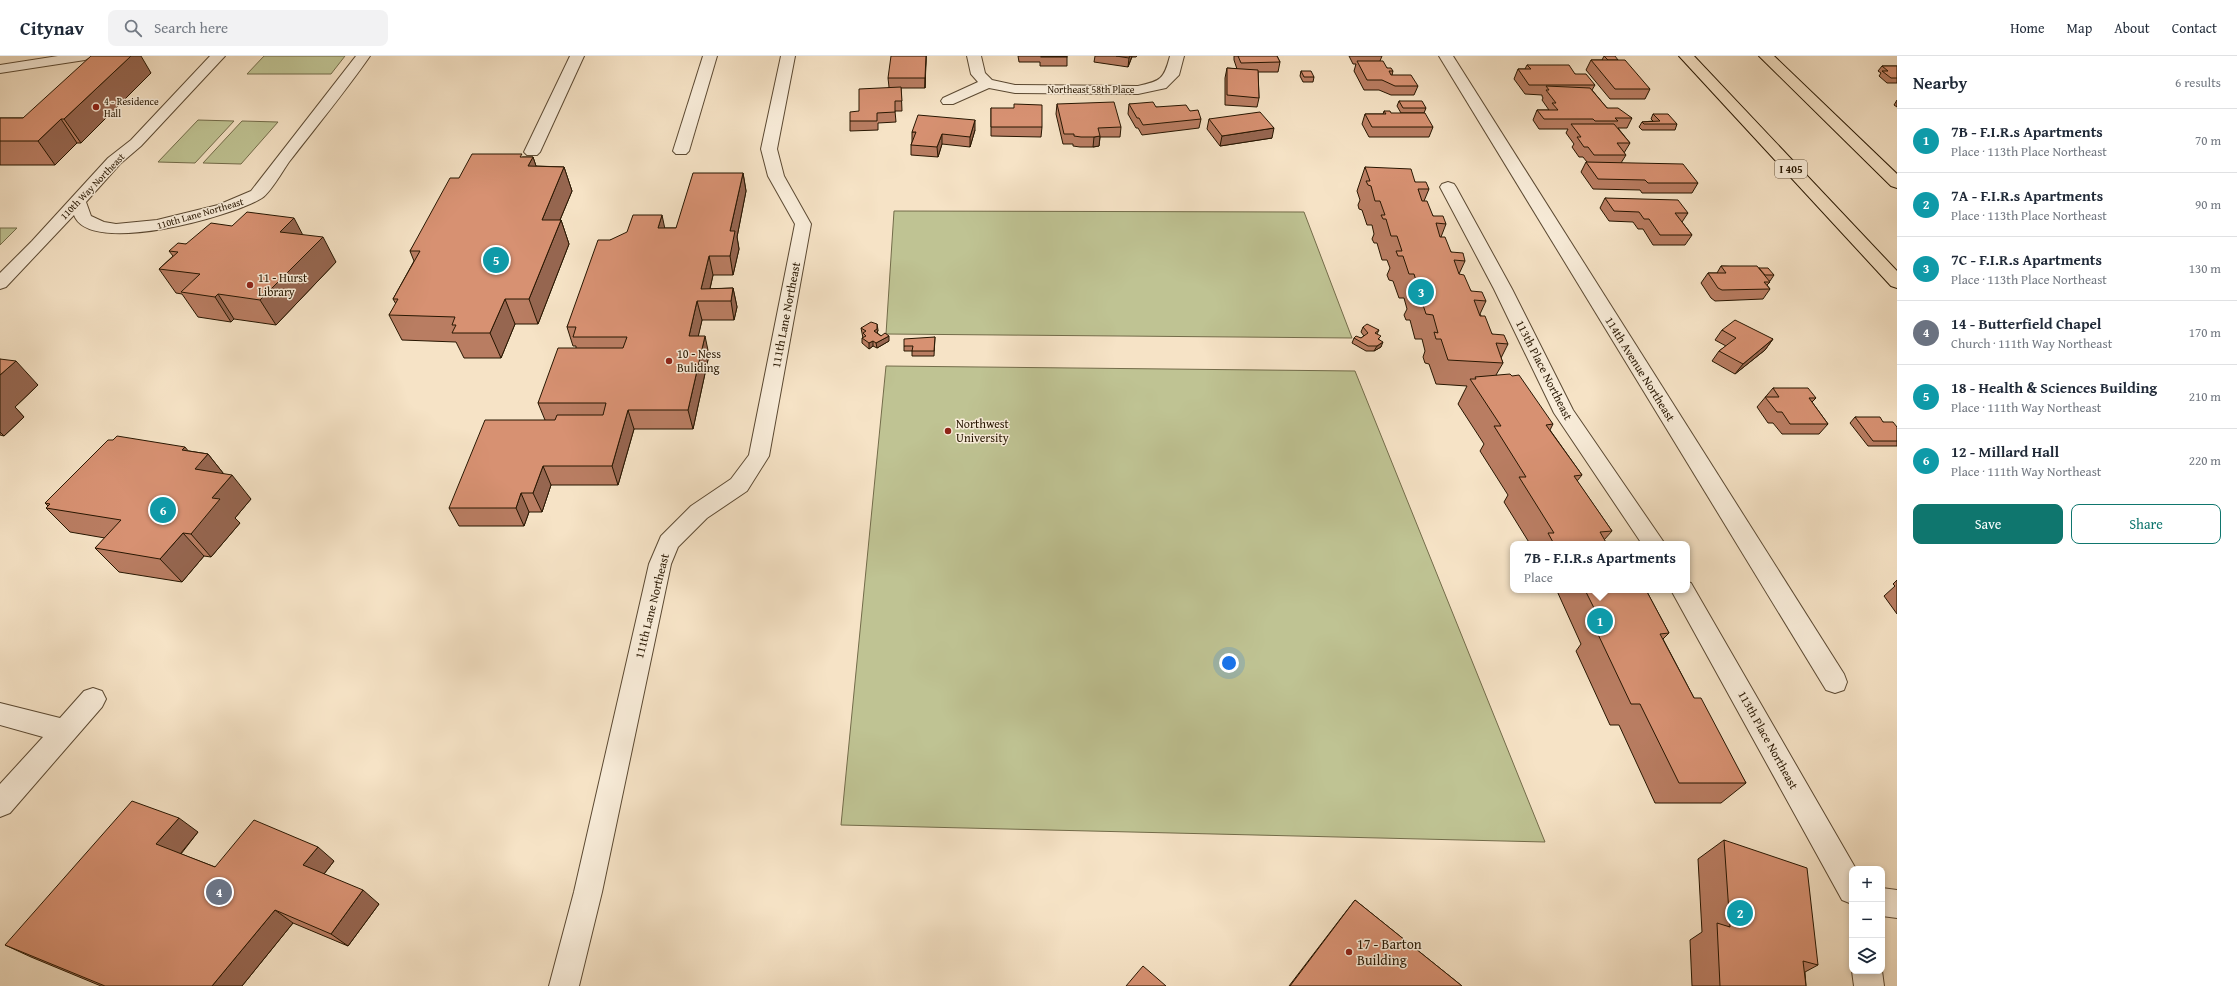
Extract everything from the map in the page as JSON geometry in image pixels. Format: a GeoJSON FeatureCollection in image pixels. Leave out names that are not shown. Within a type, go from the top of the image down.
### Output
{"type":"FeatureCollection","features":[{"type":"Feature","properties":{"kind":"highway","name":"I 405"},"geometry":{"type":"LineString","coordinates":[[1686,56],[1897,282]]}},
{"type":"Feature","properties":{"kind":"highway"},"geometry":{"type":"LineString","coordinates":[[1766,56],[1897,183]]}},
{"type":"Feature","properties":{"kind":"street"},"geometry":{"type":"LineString","coordinates":[[0,69],[86,56]]}},
{"type":"Feature","properties":{"kind":"street","name":"110th Way Northeast"},"geometry":{"type":"LineString","coordinates":[[0,283],[78,202],[114,161],[136,143],[218,56]]}},
{"type":"Feature","properties":{"kind":"street","name":"110th Lane Northeast"},"geometry":{"type":"LineString","coordinates":[[78,202],[84,219],[100,227],[138,229],[168,223],[241,202],[257,194],[363,56]]}},
{"type":"Feature","properties":{"kind":"street"},"geometry":{"type":"LineString","coordinates":[[532,152],[578,56]]}},
{"type":"Feature","properties":{"kind":"street"},"geometry":{"type":"LineString","coordinates":[[681,151],[710,56]]}},
{"type":"Feature","properties":{"kind":"street","name":"111th Lane Northeast"},"geometry":{"type":"LineString","coordinates":[[564,986],[588,892],[660,564],[669,542],[699,512],[739,485],[759,456],[803,224],[776,176],[769,149],[788,56]]}},
{"type":"Feature","properties":{"kind":"street"},"geometry":{"type":"LineString","coordinates":[[948,101],[987,83],[978,74],[974,56]]}},
{"type":"Feature","properties":{"kind":"street","name":"Northeast 58th Place"},"geometry":{"type":"LineString","coordinates":[[987,83],[1015,89],[1138,90],[1161,85],[1172,75],[1177,56]]}},
{"type":"Feature","properties":{"kind":"street","name":"114th Avenue Northeast"},"geometry":{"type":"LineString","coordinates":[[1446,56],[1835,682]]}},
{"type":"Feature","properties":{"kind":"street","name":"113th Place Northeast"},"geometry":{"type":"LineString","coordinates":[[1448,186],[1503,289],[1564,413],[1652,541]]}},
{"type":"Feature","properties":{"kind":"street","name":"113th Place Northeast"},"geometry":{"type":"LineString","coordinates":[[1685,593],[1849,885]]}},
{"type":"Feature","properties":{"kind":"street"},"geometry":{"type":"LineString","coordinates":[[0,804],[94,700]]}},
{"type":"Feature","properties":{"kind":"street"},"geometry":{"type":"LineString","coordinates":[[0,714],[65,731]]}},
{"type":"Feature","properties":{"kind":"street"},"geometry":{"type":"LineString","coordinates":[[1885,902],[1897,904]]}},
{"type":"Feature","properties":{"kind":"street"},"geometry":{"type":"LineString","coordinates":[[1867,974],[1869,986]]}},
{"type":"Feature","properties":{"kind":"green space"},"geometry":{"type":"Polygon","coordinates":[[[264,56],[345,56],[331,74],[247,74],[264,56]]]}},
{"type":"Feature","properties":{"kind":"green space"},"geometry":{"type":"Polygon","coordinates":[[[198,120],[234,121],[195,163],[158,162],[198,120]]]}},
{"type":"Feature","properties":{"kind":"green space"},"geometry":{"type":"Polygon","coordinates":[[[242,121],[278,122],[241,164],[203,163],[242,121]]]}},
{"type":"Feature","properties":{"kind":"green space"},"geometry":{"type":"Polygon","coordinates":[[[894,211],[1304,212],[1352,338],[886,334],[894,211]]]}},
{"type":"Feature","properties":{"kind":"green space"},"geometry":{"type":"Polygon","coordinates":[[[0,228],[17,228],[0,245],[0,228]]]}},
{"type":"Feature","properties":{"kind":"green space"},"geometry":{"type":"Polygon","coordinates":[[[886,366],[1355,371],[1545,842],[841,825],[886,366]]]}},
{"type":"Feature","properties":{"kind":"building"},"geometry":{"type":"Polygon","coordinates":[[[91,56],[131,56],[64,119],[61,119],[38,141],[0,141],[0,118],[23,118],[91,56]]]}},
{"type":"Feature","properties":{"kind":"building"},"geometry":{"type":"Polygon","coordinates":[[[891,56],[926,56],[925,78],[888,78],[891,56]]]}},
{"type":"Feature","properties":{"kind":"building"},"geometry":{"type":"Polygon","coordinates":[[[1067,56],[1067,57],[1041,57],[1067,56]]]}},
{"type":"Feature","properties":{"kind":"building"},"geometry":{"type":"Polygon","coordinates":[[[1116,56],[1130,56],[1129,58],[1116,56]]]}},
{"type":"Feature","properties":{"kind":"building"},"geometry":{"type":"Polygon","coordinates":[[[1238,56],[1277,56],[1280,62],[1241,63],[1238,56]]]}},
{"type":"Feature","properties":{"kind":"building"},"geometry":{"type":"Polygon","coordinates":[[[1604,56],[1615,56],[1618,60],[1608,60],[1604,56]]]}},
{"type":"Feature","properties":{"kind":"building"},"geometry":{"type":"Polygon","coordinates":[[[1591,60],[1625,60],[1650,89],[1615,89],[1591,60]]]}},
{"type":"Feature","properties":{"kind":"building"},"geometry":{"type":"Polygon","coordinates":[[[1357,61],[1383,61],[1387,68],[1391,68],[1393,71],[1389,71],[1391,75],[1411,75],[1418,86],[1395,86],[1382,80],[1367,80],[1357,61]]]}},
{"type":"Feature","properties":{"kind":"building"},"geometry":{"type":"Polygon","coordinates":[[[1527,65],[1569,65],[1575,74],[1586,74],[1595,85],[1529,85],[1518,69],[1531,69],[1527,65]]]}},
{"type":"Feature","properties":{"kind":"building"},"geometry":{"type":"Polygon","coordinates":[[[1882,66],[1897,66],[1897,78],[1891,78],[1882,71],[1888,71],[1882,66]]]}},
{"type":"Feature","properties":{"kind":"building"},"geometry":{"type":"Polygon","coordinates":[[[1227,68],[1258,70],[1259,98],[1227,95],[1227,68]]]}},
{"type":"Feature","properties":{"kind":"building"},"geometry":{"type":"Polygon","coordinates":[[[1301,71],[1311,71],[1314,77],[1304,77],[1301,71]]]}},
{"type":"Feature","properties":{"kind":"building"},"geometry":{"type":"Polygon","coordinates":[[[1546,86],[1590,88],[1607,108],[1618,108],[1632,118],[1615,118],[1618,121],[1595,121],[1593,119],[1544,119],[1537,110],[1558,110],[1552,103],[1556,103],[1546,90],[1549,90],[1546,86]]]}},
{"type":"Feature","properties":{"kind":"building"},"geometry":{"type":"Polygon","coordinates":[[[901,87],[902,101],[895,101],[895,112],[877,113],[877,121],[850,121],[850,112],[859,111],[859,89],[901,87]]]}},
{"type":"Feature","properties":{"kind":"building"},"geometry":{"type":"Polygon","coordinates":[[[1399,101],[1422,101],[1426,108],[1403,108],[1399,101]]]}},
{"type":"Feature","properties":{"kind":"building"},"geometry":{"type":"Polygon","coordinates":[[[1114,102],[1121,127],[1098,128],[1100,136],[1094,137],[1081,137],[1074,136],[1074,134],[1064,134],[1057,104],[1114,102]]]}},
{"type":"Feature","properties":{"kind":"building"},"geometry":{"type":"Polygon","coordinates":[[[1153,102],[1156,107],[1186,105],[1190,111],[1198,110],[1201,119],[1143,125],[1129,104],[1153,102]]]}},
{"type":"Feature","properties":{"kind":"building"},"geometry":{"type":"Polygon","coordinates":[[[1014,104],[1042,105],[1042,127],[991,127],[991,108],[1014,108],[1014,104]]]}},
{"type":"Feature","properties":{"kind":"building"},"geometry":{"type":"Polygon","coordinates":[[[1384,111],[1390,111],[1391,113],[1425,113],[1433,127],[1372,127],[1365,114],[1386,114],[1384,111]]]}},
{"type":"Feature","properties":{"kind":"building"},"geometry":{"type":"Polygon","coordinates":[[[1260,112],[1274,128],[1222,136],[1209,119],[1260,112]]]}},
{"type":"Feature","properties":{"kind":"building"},"geometry":{"type":"Polygon","coordinates":[[[1653,114],[1668,114],[1677,124],[1644,124],[1642,122],[1660,121],[1653,114]]]}},
{"type":"Feature","properties":{"kind":"building"},"geometry":{"type":"Polygon","coordinates":[[[918,115],[975,120],[970,137],[942,134],[937,147],[911,145],[916,132],[912,132],[918,115]]]}},
{"type":"Feature","properties":{"kind":"building"},"geometry":{"type":"Polygon","coordinates":[[[1571,124],[1614,124],[1630,143],[1617,143],[1626,155],[1594,155],[1588,147],[1584,147],[1577,137],[1581,137],[1571,124]]]}},
{"type":"Feature","properties":{"kind":"building"},"geometry":{"type":"Polygon","coordinates":[[[472,154],[522,154],[520,157],[533,157],[528,166],[564,167],[542,220],[561,220],[529,299],[505,299],[490,333],[452,333],[456,325],[452,325],[455,317],[389,315],[398,299],[393,299],[420,251],[410,251],[450,178],[459,178],[472,154]]]}},
{"type":"Feature","properties":{"kind":"building"},"geometry":{"type":"Polygon","coordinates":[[[1586,162],[1683,164],[1698,183],[1648,183],[1645,180],[1598,179],[1586,162]]]}},
{"type":"Feature","properties":{"kind":"building"},"geometry":{"type":"Polygon","coordinates":[[[1365,167],[1411,169],[1415,182],[1426,182],[1429,189],[1418,189],[1422,201],[1427,201],[1433,216],[1443,216],[1446,224],[1436,223],[1440,237],[1445,237],[1451,252],[1463,253],[1465,261],[1454,260],[1459,274],[1464,275],[1471,291],[1482,292],[1486,301],[1474,300],[1480,316],[1485,316],[1492,334],[1504,335],[1508,344],[1496,343],[1503,363],[1448,360],[1441,339],[1436,339],[1434,332],[1438,333],[1433,315],[1426,314],[1420,296],[1416,296],[1414,290],[1419,290],[1414,274],[1409,274],[1403,256],[1398,256],[1396,251],[1402,251],[1397,236],[1391,236],[1386,219],[1383,219],[1381,215],[1385,215],[1380,201],[1375,201],[1371,186],[1368,185],[1366,181],[1370,181],[1365,167]]]}},
{"type":"Feature","properties":{"kind":"building","name":"10 - Ness Buliding"},"geometry":{"type":"Polygon","coordinates":[[[693,173],[743,173],[730,231],[735,231],[730,256],[709,256],[701,289],[733,288],[731,301],[697,301],[689,336],[705,336],[688,410],[628,410],[612,466],[543,466],[533,493],[521,493],[516,508],[449,508],[485,420],[555,420],[557,415],[603,415],[606,403],[538,403],[558,348],[623,348],[627,337],[573,337],[576,327],[567,327],[598,240],[610,240],[627,232],[633,215],[662,215],[658,228],[676,228],[693,173]]]}},
{"type":"Feature","properties":{"kind":"building"},"geometry":{"type":"Polygon","coordinates":[[[1605,198],[1678,200],[1688,213],[1675,213],[1692,235],[1660,235],[1649,219],[1644,219],[1639,212],[1614,211],[1605,198]]]}},
{"type":"Feature","properties":{"kind":"building"},"geometry":{"type":"Polygon","coordinates":[[[247,212],[294,218],[280,232],[323,237],[260,300],[218,294],[215,297],[181,292],[200,274],[159,269],[178,252],[169,251],[178,243],[186,244],[211,223],[232,226],[247,212]]]}},
{"type":"Feature","properties":{"kind":"building"},"geometry":{"type":"Polygon","coordinates":[[[1721,266],[1757,266],[1770,282],[1764,282],[1770,289],[1722,290],[1718,288],[1708,273],[1726,273],[1721,266]]]}},
{"type":"Feature","properties":{"kind":"building"},"geometry":{"type":"Polygon","coordinates":[[[1759,268],[1768,268],[1774,275],[1765,275],[1759,268]]]}},
{"type":"Feature","properties":{"kind":"building"},"geometry":{"type":"Polygon","coordinates":[[[1735,320],[1773,339],[1743,364],[1719,351],[1736,338],[1722,330],[1735,320]]]}},
{"type":"Feature","properties":{"kind":"building"},"geometry":{"type":"Polygon","coordinates":[[[871,322],[877,324],[877,329],[874,331],[881,336],[885,333],[889,336],[876,343],[873,341],[869,343],[862,338],[866,336],[863,333],[866,331],[861,328],[871,322]]]}},
{"type":"Feature","properties":{"kind":"building"},"geometry":{"type":"Polygon","coordinates":[[[1367,324],[1379,330],[1375,333],[1381,336],[1378,339],[1383,342],[1377,346],[1368,346],[1354,338],[1356,336],[1361,338],[1368,333],[1363,327],[1367,324]]]}},
{"type":"Feature","properties":{"kind":"building"},"geometry":{"type":"Polygon","coordinates":[[[935,337],[934,351],[912,351],[913,346],[904,346],[904,339],[935,337]]]}},
{"type":"Feature","properties":{"kind":"building"},"geometry":{"type":"Polygon","coordinates":[[[0,359],[16,361],[0,375],[0,359]]]}},
{"type":"Feature","properties":{"kind":"building"},"geometry":{"type":"Polygon","coordinates":[[[1510,374],[1512,376],[1519,375],[1553,424],[1546,425],[1582,475],[1574,476],[1612,531],[1600,532],[1605,541],[1552,541],[1548,533],[1554,533],[1519,477],[1526,477],[1494,426],[1501,426],[1470,379],[1476,379],[1475,377],[1510,374]]]}},
{"type":"Feature","properties":{"kind":"building"},"geometry":{"type":"Polygon","coordinates":[[[1773,388],[1808,388],[1816,398],[1809,398],[1828,424],[1790,424],[1782,412],[1777,412],[1765,397],[1779,397],[1773,388]]]}},
{"type":"Feature","properties":{"kind":"building"},"geometry":{"type":"Polygon","coordinates":[[[1855,417],[1880,417],[1883,422],[1893,422],[1897,427],[1897,441],[1873,441],[1855,417]]]}},
{"type":"Feature","properties":{"kind":"building"},"geometry":{"type":"Polygon","coordinates":[[[117,436],[185,447],[182,450],[208,454],[195,469],[232,475],[212,498],[220,499],[191,534],[183,533],[160,559],[95,548],[121,520],[46,508],[50,504],[45,503],[108,440],[113,440],[117,436]]]}},
{"type":"Feature","properties":{"kind":"building"},"geometry":{"type":"Polygon","coordinates":[[[1586,593],[1648,593],[1669,633],[1660,634],[1694,698],[1701,698],[1746,783],[1679,783],[1640,704],[1631,704],[1595,628],[1604,628],[1586,593]]]}},
{"type":"Feature","properties":{"kind":"building"},"geometry":{"type":"Polygon","coordinates":[[[132,801],[179,818],[156,844],[215,867],[254,820],[318,847],[303,865],[363,890],[331,934],[275,910],[212,986],[105,986],[5,945],[132,801]]]}},
{"type":"Feature","properties":{"kind":"building"},"geometry":{"type":"Polygon","coordinates":[[[1724,840],[1807,868],[1818,965],[1803,961],[1806,986],[1720,986],[1717,923],[1730,927],[1724,840]]]}},
{"type":"Feature","properties":{"kind":"building","name":"17 - Barton Building"},"geometry":{"type":"Polygon","coordinates":[[[1355,900],[1462,986],[1290,986],[1355,900]]]}},
{"type":"Feature","properties":{"kind":"building"},"geometry":{"type":"Polygon","coordinates":[[[1143,966],[1166,986],[1126,986],[1143,966]]]}},
{"type":"Feature","properties":{"kind":"place","name":"4 - Residence Hall"},"geometry":{"type":"Point","coordinates":[96,107]}},
{"type":"Feature","properties":{"kind":"place","name":"18 - Health & Sciences Building"},"geometry":{"type":"Point","coordinates":[496,260]}},
{"type":"Feature","properties":{"kind":"place","name":"11 - Hurst Library"},"geometry":{"type":"Point","coordinates":[250,285]}},
{"type":"Feature","properties":{"kind":"place","name":"7C - F.I.R.s Apartments"},"geometry":{"type":"Point","coordinates":[1421,292]}},
{"type":"Feature","properties":{"kind":"place","name":"10 - Ness Buliding"},"geometry":{"type":"Point","coordinates":[669,361]}},
{"type":"Feature","properties":{"kind":"place","name":"Northwest University"},"geometry":{"type":"Point","coordinates":[948,431]}},
{"type":"Feature","properties":{"kind":"place","name":"12 - Millard Hall"},"geometry":{"type":"Point","coordinates":[163,510]}},
{"type":"Feature","properties":{"kind":"place","name":"7B - F.I.R.s Apartments"},"geometry":{"type":"Point","coordinates":[1600,621]}},
{"type":"Feature","properties":{"kind":"place","name":"14 - Butterfield Chapel"},"geometry":{"type":"Point","coordinates":[219,892]}},
{"type":"Feature","properties":{"kind":"place","name":"7A - F.I.R.s Apartments"},"geometry":{"type":"Point","coordinates":[1740,913]}},
{"type":"Feature","properties":{"kind":"place","name":"17 - Barton Building"},"geometry":{"type":"Point","coordinates":[1349,952]}}]}
